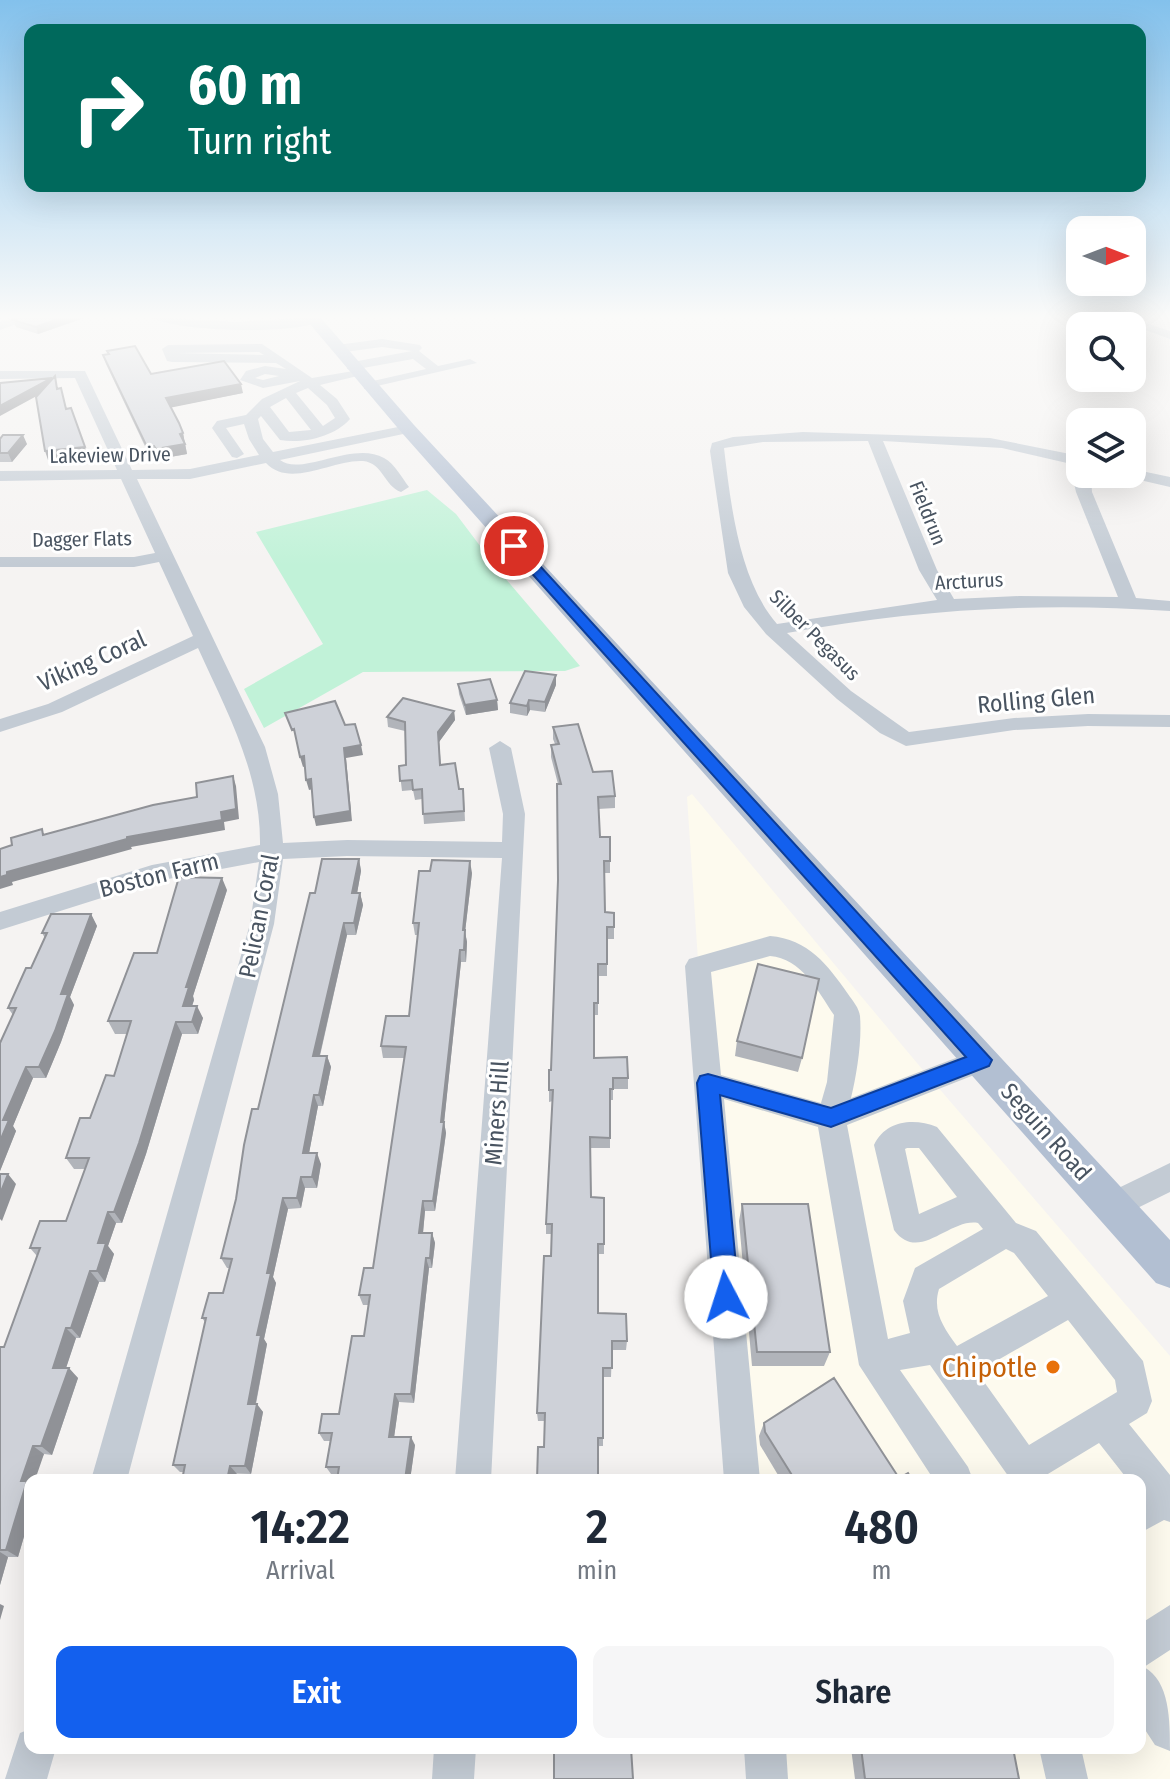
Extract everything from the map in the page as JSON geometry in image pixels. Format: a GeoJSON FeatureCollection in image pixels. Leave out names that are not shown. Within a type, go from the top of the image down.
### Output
{"type":"FeatureCollection","features":[{"type":"Feature","properties":{"kind":"main road","name":"Seguin Road"},"geometry":{"type":"LineString","coordinates":[[385,400],[1170,1269]]}},
{"type":"Feature","properties":{"kind":"street","name":"Pelican Coral"},"geometry":{"type":"LineString","coordinates":[[93,400],[254,747],[270,803],[274,852],[262,924],[111,1474]]}},
{"type":"Feature","properties":{"kind":"street"},"geometry":{"type":"LineString","coordinates":[[237,454],[219,428],[226,422],[251,418],[274,400]]}},
{"type":"Feature","properties":{"kind":"street"},"geometry":{"type":"LineString","coordinates":[[294,400],[320,432]]}},
{"type":"Feature","properties":{"kind":"street"},"geometry":{"type":"LineString","coordinates":[[262,407],[271,414],[285,437],[320,432],[336,426],[343,419],[330,400]]}},
{"type":"Feature","properties":{"kind":"street"},"geometry":{"type":"LineString","coordinates":[[251,418],[251,429],[279,468],[287,470],[349,458],[380,461],[401,487]]}},
{"type":"Feature","properties":{"kind":"street","name":"Lakeview Drive"},"geometry":{"type":"LineString","coordinates":[[0,476],[190,474],[408,429]]}},
{"type":"Feature","properties":{"kind":"street","name":"Silber Pegasus"},"geometry":{"type":"LineString","coordinates":[[874,438],[768,436],[721,443],[717,451],[737,573],[753,607],[773,630],[844,695],[906,739]]}},
{"type":"Feature","properties":{"kind":"street"},"geometry":{"type":"LineString","coordinates":[[874,438],[991,442],[1066,458]]}},
{"type":"Feature","properties":{"kind":"street","name":"Fieldrun"},"geometry":{"type":"LineString","coordinates":[[874,438],[928,570],[947,602]]}},
{"type":"Feature","properties":{"kind":"street"},"geometry":{"type":"LineString","coordinates":[[1146,477],[1170,482]]}},
{"type":"Feature","properties":{"kind":"street"},"geometry":{"type":"LineString","coordinates":[[1083,488],[1129,602]]}},
{"type":"Feature","properties":{"kind":"street","name":"Dagger Flats"},"geometry":{"type":"LineString","coordinates":[[0,562],[134,562],[164,556]]}},
{"type":"Feature","properties":{"kind":"street","name":"Arcturus"},"geometry":{"type":"LineString","coordinates":[[773,630],[855,613],[947,602],[1034,600],[1170,606]]}},
{"type":"Feature","properties":{"kind":"street","name":"Viking Coral"},"geometry":{"type":"LineString","coordinates":[[1,722],[55,708],[204,638]]}},
{"type":"Feature","properties":{"kind":"street","name":"Rolling Glen"},"geometry":{"type":"LineString","coordinates":[[906,739],[1014,724],[1088,720],[1170,721]]}},
{"type":"Feature","properties":{"kind":"street","name":"Miners Hill"},"geometry":{"type":"LineString","coordinates":[[473,1474],[514,850],[514,814],[500,748]]}},
{"type":"Feature","properties":{"kind":"street","name":"Boston Farm"},"geometry":{"type":"LineString","coordinates":[[0,921],[138,877],[215,860],[274,852],[514,850]]}},
{"type":"Feature","properties":{"kind":"street"},"geometry":{"type":"LineString","coordinates":[[741,1474],[698,966],[772,945],[793,952],[816,970],[847,1013],[841,1082],[831,1118],[876,1365],[951,1474]]}},
{"type":"Feature","properties":{"kind":"street"},"geometry":{"type":"LineString","coordinates":[[708,1083],[831,1118],[982,1060]]}},
{"type":"Feature","properties":{"kind":"street"},"geometry":{"type":"LineString","coordinates":[[896,1093],[903,1136]]}},
{"type":"Feature","properties":{"kind":"street"},"geometry":{"type":"LineString","coordinates":[[867,1104],[986,1217],[1025,1242],[1131,1373],[1135,1401],[1024,1468],[925,1329],[919,1301],[926,1279],[986,1217]]}},
{"type":"Feature","properties":{"kind":"street"},"geometry":{"type":"LineString","coordinates":[[903,1136],[889,1145],[905,1220],[911,1228],[986,1217]]}},
{"type":"Feature","properties":{"kind":"street"},"geometry":{"type":"LineString","coordinates":[[1113,1206],[1170,1177]]}},
{"type":"Feature","properties":{"kind":"street"},"geometry":{"type":"LineString","coordinates":[[876,1365],[899,1351],[946,1357],[1072,1300]]}},
{"type":"Feature","properties":{"kind":"street"},"geometry":{"type":"LineString","coordinates":[[1102,1419],[1141,1474]]}},
{"type":"Feature","properties":{"kind":"street"},"geometry":{"type":"LineString","coordinates":[[1146,1482],[1161,1503]]}},
{"type":"Feature","properties":{"kind":"street"},"geometry":{"type":"LineString","coordinates":[[1146,1644],[1170,1625]]}},
{"type":"Feature","properties":{"kind":"street"},"geometry":{"type":"LineString","coordinates":[[1146,1695],[1170,1730]]}},
{"type":"Feature","properties":{"kind":"street"},"geometry":{"type":"LineString","coordinates":[[26,1779],[33,1754]]}},
{"type":"Feature","properties":{"kind":"street"},"geometry":{"type":"LineString","coordinates":[[453,1779],[455,1754]]}},
{"type":"Feature","properties":{"kind":"street"},"geometry":{"type":"LineString","coordinates":[[765,1754],[767,1779]]}},
{"type":"Feature","properties":{"kind":"street"},"geometry":{"type":"LineString","coordinates":[[1061,1754],[1067,1779]]}},
{"type":"Feature","properties":{"kind":"shaded area"},"geometry":{"type":"Polygon","coordinates":[[[692,794],[917,1063],[1170,1356],[1170,1779],[753,1779],[751,1754],[1146,1754],[1146,1474],[733,1474],[687,797],[692,794]]]}},
{"type":"Feature","properties":{"kind":"green space"},"geometry":{"type":"Polygon","coordinates":[[[427,490],[456,514],[499,571],[580,666],[565,671],[363,672],[264,728],[244,689],[323,644],[256,532],[427,490]]]}},
{"type":"Feature","properties":{"kind":"building"},"geometry":{"type":"Polygon","coordinates":[[[37,400],[64,400],[66,409],[71,408],[85,447],[45,451],[37,400]]]}},
{"type":"Feature","properties":{"kind":"building"},"geometry":{"type":"Polygon","coordinates":[[[125,400],[167,400],[179,423],[185,444],[156,449],[154,446],[147,447],[125,400]]]}},
{"type":"Feature","properties":{"kind":"building"},"geometry":{"type":"Polygon","coordinates":[[[3,435],[23,435],[8,453],[0,453],[3,435]]]}},
{"type":"Feature","properties":{"kind":"building"},"geometry":{"type":"Polygon","coordinates":[[[525,671],[556,675],[545,702],[529,700],[527,706],[510,703],[525,671]]]}},
{"type":"Feature","properties":{"kind":"building"},"geometry":{"type":"Polygon","coordinates":[[[490,679],[497,700],[465,705],[458,684],[490,679]]]}},
{"type":"Feature","properties":{"kind":"building"},"geometry":{"type":"Polygon","coordinates":[[[403,698],[454,711],[438,732],[440,765],[455,763],[459,789],[463,789],[464,811],[423,814],[422,789],[413,790],[412,780],[400,781],[399,766],[406,765],[405,722],[387,717],[403,698]]]}},
{"type":"Feature","properties":{"kind":"building"},"geometry":{"type":"Polygon","coordinates":[[[335,701],[345,725],[355,724],[361,745],[344,748],[350,811],[314,817],[311,779],[306,780],[304,756],[300,757],[294,729],[285,713],[335,701]]]}},
{"type":"Feature","properties":{"kind":"building"},"geometry":{"type":"Polygon","coordinates":[[[578,724],[593,772],[612,771],[615,796],[598,797],[600,837],[610,837],[610,861],[604,861],[605,912],[614,913],[614,927],[607,927],[607,964],[598,964],[594,1058],[627,1057],[628,1078],[613,1078],[613,1089],[610,1089],[610,1138],[590,1137],[591,1197],[604,1198],[604,1244],[598,1244],[598,1313],[626,1314],[627,1341],[612,1341],[612,1368],[603,1368],[603,1438],[598,1438],[598,1474],[537,1474],[538,1447],[544,1447],[545,1413],[537,1413],[544,1256],[551,1256],[552,1224],[546,1224],[553,1090],[549,1090],[549,1070],[558,880],[557,784],[561,784],[551,745],[559,744],[553,727],[578,724]]]}},
{"type":"Feature","properties":{"kind":"building"},"geometry":{"type":"Polygon","coordinates":[[[233,776],[236,809],[221,812],[222,820],[127,837],[7,872],[7,875],[0,877],[0,849],[12,845],[11,838],[42,829],[43,835],[153,805],[197,797],[196,783],[233,776]]]}},
{"type":"Feature","properties":{"kind":"building"},"geometry":{"type":"Polygon","coordinates":[[[322,859],[359,859],[352,893],[360,893],[354,923],[344,923],[313,1056],[327,1056],[319,1095],[314,1095],[303,1153],[317,1153],[312,1177],[301,1177],[297,1198],[283,1198],[257,1335],[261,1335],[248,1404],[257,1404],[245,1466],[230,1466],[228,1474],[183,1474],[185,1465],[173,1465],[206,1318],[202,1318],[209,1293],[223,1293],[232,1259],[221,1258],[236,1199],[252,1109],[258,1109],[310,893],[315,893],[322,859]]]}},
{"type":"Feature","properties":{"kind":"building"},"geometry":{"type":"Polygon","coordinates":[[[432,860],[470,861],[464,950],[460,950],[441,1145],[433,1201],[423,1201],[419,1233],[432,1233],[430,1258],[426,1258],[411,1394],[395,1394],[389,1437],[411,1437],[406,1474],[338,1474],[339,1467],[326,1467],[332,1433],[319,1433],[322,1414],[339,1414],[352,1336],[364,1336],[370,1295],[359,1295],[364,1268],[373,1268],[406,1047],[381,1046],[386,1016],[409,1016],[419,923],[413,923],[419,871],[430,871],[432,860]]]}},
{"type":"Feature","properties":{"kind":"building"},"geometry":{"type":"Polygon","coordinates":[[[179,877],[222,878],[186,987],[189,987],[183,1006],[197,1006],[192,1022],[176,1022],[139,1143],[114,1212],[108,1212],[98,1243],[106,1243],[97,1271],[90,1271],[71,1328],[66,1328],[53,1368],[69,1368],[41,1446],[33,1446],[21,1481],[24,1481],[24,1491],[6,1550],[0,1550],[0,1347],[4,1347],[40,1248],[30,1248],[40,1221],[66,1221],[89,1158],[66,1158],[80,1118],[90,1118],[106,1075],[114,1076],[131,1021],[108,1021],[134,953],[157,953],[179,877]]]}},
{"type":"Feature","properties":{"kind":"building"},"geometry":{"type":"Polygon","coordinates":[[[51,914],[91,914],[61,994],[68,994],[55,1031],[39,1067],[26,1067],[3,1120],[9,1120],[0,1141],[0,1043],[16,1008],[8,1008],[26,968],[31,968],[47,933],[42,933],[51,914]]]}},
{"type":"Feature","properties":{"kind":"building"},"geometry":{"type":"Polygon","coordinates":[[[758,964],[819,979],[802,1058],[737,1041],[758,964]]]}},
{"type":"Feature","properties":{"kind":"building"},"geometry":{"type":"Polygon","coordinates":[[[0,1174],[8,1174],[0,1194],[0,1174]]]}},
{"type":"Feature","properties":{"kind":"building"},"geometry":{"type":"Polygon","coordinates":[[[742,1204],[808,1204],[830,1352],[757,1352],[742,1204]]]}},
{"type":"Feature","properties":{"kind":"building"},"geometry":{"type":"Polygon","coordinates":[[[834,1378],[896,1474],[791,1474],[765,1432],[764,1423],[834,1378]]]}},
{"type":"Feature","properties":{"kind":"building"},"geometry":{"type":"Polygon","coordinates":[[[554,1754],[631,1754],[633,1779],[554,1779],[554,1754]]]}},
{"type":"Feature","properties":{"kind":"building"},"geometry":{"type":"Polygon","coordinates":[[[862,1754],[1014,1754],[1019,1779],[865,1779],[862,1754]]]}},
{"type":"Feature","properties":{"kind":"place","name":"Chipotle"},"geometry":{"type":"Point","coordinates":[1053,1367]}},
{"type":"Feature","properties":{"kind":"route"},"geometry":{"type":"LineString","coordinates":[[514,546],[982,1060],[831,1118],[708,1083],[726,1297]]}}]}
